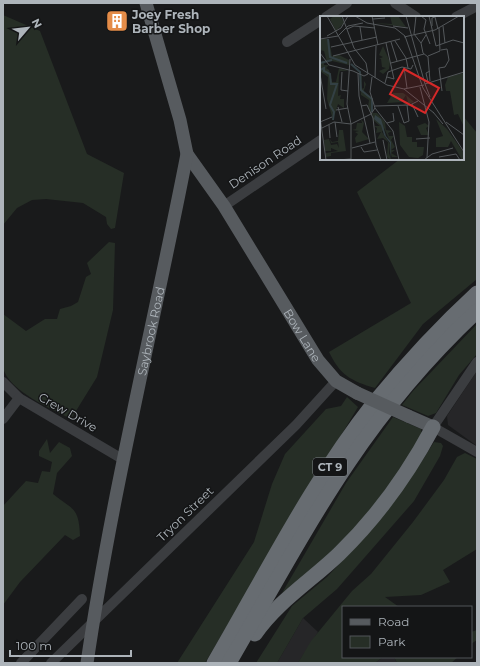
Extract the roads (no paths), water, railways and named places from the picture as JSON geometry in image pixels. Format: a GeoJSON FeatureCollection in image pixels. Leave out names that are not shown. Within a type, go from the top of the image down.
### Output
{"type":"FeatureCollection","features":[{"type":"Feature","properties":{"kind":"highway","name":"CT 9"},"geometry":{"type":"LineString","coordinates":[[214,663],[304,508],[356,428],[415,355],[477,293]]}},
{"type":"Feature","properties":{"kind":"highway","name":"CT 9"},"geometry":{"type":"LineString","coordinates":[[229,663],[320,508],[353,456],[385,412],[424,364],[477,311]]}},
{"type":"Feature","properties":{"kind":"highway"},"geometry":{"type":"LineString","coordinates":[[236,663],[266,620],[331,561],[374,516],[407,471],[433,427]]}},
{"type":"Feature","properties":{"kind":"main road","name":"Saybrook Road"},"geometry":{"type":"LineString","coordinates":[[87,663],[93,623],[124,460],[187,154],[180,120],[146,3]]}},
{"type":"Feature","properties":{"kind":"main road","name":"Bow Lane"},"geometry":{"type":"LineString","coordinates":[[187,154],[224,206],[318,360],[336,382],[433,427]]}},
{"type":"Feature","properties":{"kind":"street"},"geometry":{"type":"LineString","coordinates":[[328,16],[347,3]]}},
{"type":"Feature","properties":{"kind":"street"},"geometry":{"type":"LineString","coordinates":[[395,3],[414,16]]}},
{"type":"Feature","properties":{"kind":"street"},"geometry":{"type":"LineString","coordinates":[[458,16],[477,6]]}},
{"type":"Feature","properties":{"kind":"street"},"geometry":{"type":"LineString","coordinates":[[287,42],[320,21]]}},
{"type":"Feature","properties":{"kind":"street","name":"Denison Road"},"geometry":{"type":"LineString","coordinates":[[224,206],[320,141]]}},
{"type":"Feature","properties":{"kind":"street"},"geometry":{"type":"LineString","coordinates":[[433,427],[477,362]]}},
{"type":"Feature","properties":{"kind":"street","name":"Crew Drive"},"geometry":{"type":"LineString","coordinates":[[3,382],[19,398],[124,460]]}},
{"type":"Feature","properties":{"kind":"street","name":"Tryon Street"},"geometry":{"type":"LineString","coordinates":[[51,663],[296,425],[336,382]]}},
{"type":"Feature","properties":{"kind":"street"},"geometry":{"type":"LineString","coordinates":[[3,419],[19,398]]}},
{"type":"Feature","properties":{"kind":"street","name":"Bow Lane"},"geometry":{"type":"LineString","coordinates":[[433,427],[477,452]]}},
{"type":"Feature","properties":{"kind":"street"},"geometry":{"type":"LineString","coordinates":[[21,663],[82,599]]}},
{"type":"Feature","properties":{"kind":"place","name":"Joey Fresh Barber Shop"},"geometry":{"type":"Point","coordinates":[117,21]}}]}
